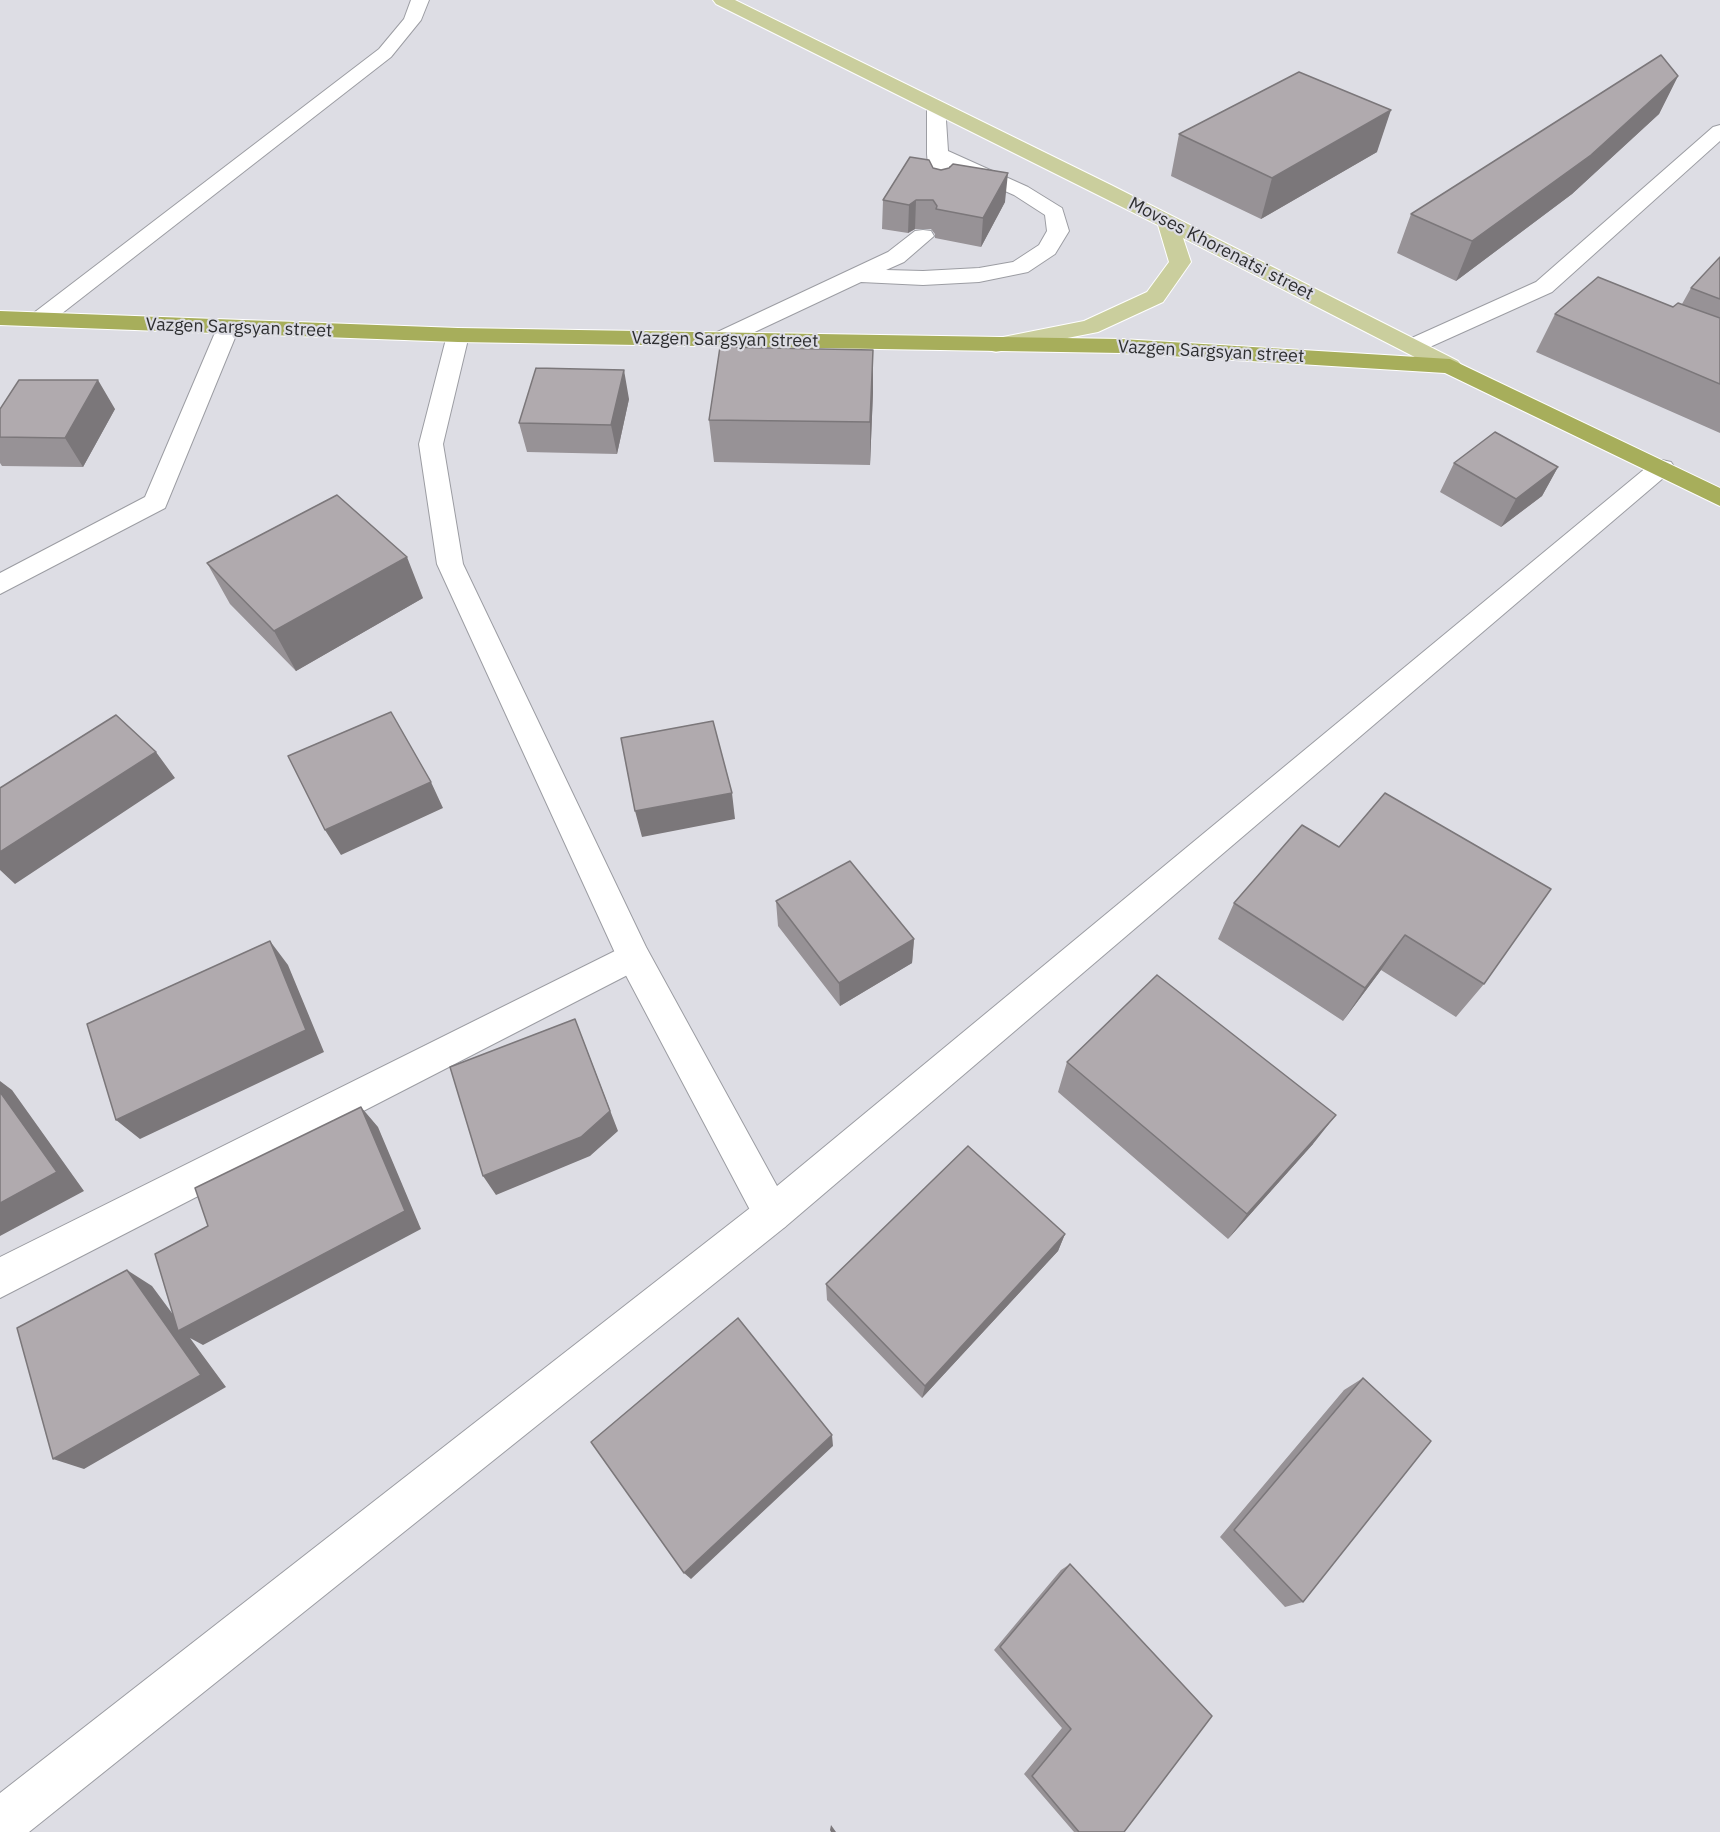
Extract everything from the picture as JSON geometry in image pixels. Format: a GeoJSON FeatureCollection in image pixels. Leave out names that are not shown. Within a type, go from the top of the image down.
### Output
{"type":"FeatureCollection","features":[{"type":"Feature","properties":{"kind":"highway","name":"Vazgen Sargsyan street"},"geometry":{"type":"LineString","coordinates":[[0,318],[228,328],[458,334],[1121,346],[1450,366]]}},
{"type":"Feature","properties":{"kind":"highway","name":"Movses Khorenatsi street"},"geometry":{"type":"LineString","coordinates":[[1450,366],[1720,498]]}},
{"type":"Feature","properties":{"kind":"main road","name":"Movses Khorenatsi street"},"geometry":{"type":"LineString","coordinates":[[722,0],[1104,189],[1168,224],[1450,366]]}},
{"type":"Feature","properties":{"kind":"main road"},"geometry":{"type":"LineString","coordinates":[[996,345],[1090,327],[1155,297],[1180,262],[1168,224]]}},
{"type":"Feature","properties":{"kind":"street"},"geometry":{"type":"LineString","coordinates":[[39,320],[385,53],[412,21],[420,0]]}},
{"type":"Feature","properties":{"kind":"street"},"geometry":{"type":"LineString","coordinates":[[936,105],[940,190]]}},
{"type":"Feature","properties":{"kind":"street"},"geometry":{"type":"LineString","coordinates":[[1413,346],[1555,291],[1720,132]]}},
{"type":"Feature","properties":{"kind":"street"},"geometry":{"type":"LineString","coordinates":[[858,275],[923,278],[979,275],[1020,267],[1047,249],[1058,231],[1055,212],[1021,191],[937,154]]}},
{"type":"Feature","properties":{"kind":"street"},"geometry":{"type":"LineString","coordinates":[[719,340],[896,257],[923,236]]}},
{"type":"Feature","properties":{"kind":"street"},"geometry":{"type":"LineString","coordinates":[[0,585],[156,502],[228,328]]}},
{"type":"Feature","properties":{"kind":"street"},"geometry":{"type":"LineString","coordinates":[[458,334],[431,444],[450,564],[633,956],[772,1214]]}},
{"type":"Feature","properties":{"kind":"street"},"geometry":{"type":"LineString","coordinates":[[0,1824],[772,1214],[1662,468]]}},
{"type":"Feature","properties":{"kind":"street"},"geometry":{"type":"LineString","coordinates":[[0,1278],[633,956]]}},
{"type":"Feature","properties":{"kind":"building"},"geometry":{"type":"Polygon","coordinates":[[[1661,55],[1678,76],[1591,155],[1472,241],[1411,214],[1661,55]]]}},
{"type":"Feature","properties":{"kind":"building"},"geometry":{"type":"Polygon","coordinates":[[[1299,72],[1391,110],[1272,178],[1179,134],[1299,72]]]}},
{"type":"Feature","properties":{"kind":"building"},"geometry":{"type":"Polygon","coordinates":[[[910,157],[929,160],[933,168],[941,170],[953,164],[1008,173],[983,218],[936,209],[937,206],[933,200],[916,200],[909,205],[883,200],[910,157]]]}},
{"type":"Feature","properties":{"kind":"building"},"geometry":{"type":"Polygon","coordinates":[[[1720,257],[1720,299],[1691,288],[1720,257]]]}},
{"type":"Feature","properties":{"kind":"building"},"geometry":{"type":"Polygon","coordinates":[[[1598,277],[1673,307],[1678,303],[1720,318],[1720,384],[1555,314],[1598,277]]]}},
{"type":"Feature","properties":{"kind":"building"},"geometry":{"type":"Polygon","coordinates":[[[720,347],[873,350],[870,422],[709,420],[720,347]]]}},
{"type":"Feature","properties":{"kind":"building"},"geometry":{"type":"Polygon","coordinates":[[[536,368],[624,370],[611,425],[519,423],[536,368]]]}},
{"type":"Feature","properties":{"kind":"building"},"geometry":{"type":"Polygon","coordinates":[[[19,380],[98,380],[65,438],[0,437],[0,409],[19,380]]]}},
{"type":"Feature","properties":{"kind":"building"},"geometry":{"type":"Polygon","coordinates":[[[1495,432],[1558,467],[1516,499],[1454,463],[1495,432]]]}},
{"type":"Feature","properties":{"kind":"building"},"geometry":{"type":"Polygon","coordinates":[[[337,495],[407,557],[274,631],[207,563],[337,495]]]}},
{"type":"Feature","properties":{"kind":"building"},"geometry":{"type":"Polygon","coordinates":[[[391,712],[431,782],[325,830],[288,756],[391,712]]]}},
{"type":"Feature","properties":{"kind":"building"},"geometry":{"type":"Polygon","coordinates":[[[116,715],[156,752],[0,852],[0,788],[116,715]]]}},
{"type":"Feature","properties":{"kind":"building"},"geometry":{"type":"Polygon","coordinates":[[[713,721],[732,793],[635,811],[621,738],[713,721]]]}},
{"type":"Feature","properties":{"kind":"building"},"geometry":{"type":"Polygon","coordinates":[[[1385,793],[1551,889],[1484,984],[1405,935],[1365,988],[1234,903],[1302,825],[1339,847],[1385,793]]]}},
{"type":"Feature","properties":{"kind":"building"},"geometry":{"type":"Polygon","coordinates":[[[850,861],[914,939],[839,983],[776,901],[850,861]]]}},
{"type":"Feature","properties":{"kind":"building"},"geometry":{"type":"Polygon","coordinates":[[[270,941],[306,1030],[116,1120],[87,1024],[270,941]]]}},
{"type":"Feature","properties":{"kind":"building"},"geometry":{"type":"Polygon","coordinates":[[[1157,975],[1336,1115],[1247,1214],[1067,1062],[1157,975]]]}},
{"type":"Feature","properties":{"kind":"building"},"geometry":{"type":"Polygon","coordinates":[[[575,1019],[610,1111],[581,1137],[483,1176],[450,1067],[575,1019]]]}},
{"type":"Feature","properties":{"kind":"building"},"geometry":{"type":"Polygon","coordinates":[[[0,1092],[57,1172],[0,1203],[0,1092]]]}},
{"type":"Feature","properties":{"kind":"building"},"geometry":{"type":"Polygon","coordinates":[[[361,1107],[405,1211],[178,1331],[155,1254],[208,1226],[195,1188],[361,1107]]]}},
{"type":"Feature","properties":{"kind":"building"},"geometry":{"type":"Polygon","coordinates":[[[968,1146],[1065,1234],[925,1386],[826,1284],[968,1146]]]}},
{"type":"Feature","properties":{"kind":"building"},"geometry":{"type":"Polygon","coordinates":[[[127,1270],[201,1375],[53,1459],[17,1328],[127,1270]]]}},
{"type":"Feature","properties":{"kind":"building"},"geometry":{"type":"Polygon","coordinates":[[[738,1318],[832,1435],[684,1573],[591,1442],[738,1318]]]}},
{"type":"Feature","properties":{"kind":"building"},"geometry":{"type":"Polygon","coordinates":[[[1363,1378],[1431,1441],[1303,1602],[1234,1530],[1363,1378]]]}},
{"type":"Feature","properties":{"kind":"building"},"geometry":{"type":"Polygon","coordinates":[[[1070,1564],[1212,1716],[1124,1832],[1079,1832],[1032,1776],[1071,1729],[1000,1647],[1070,1564]]]}}]}
